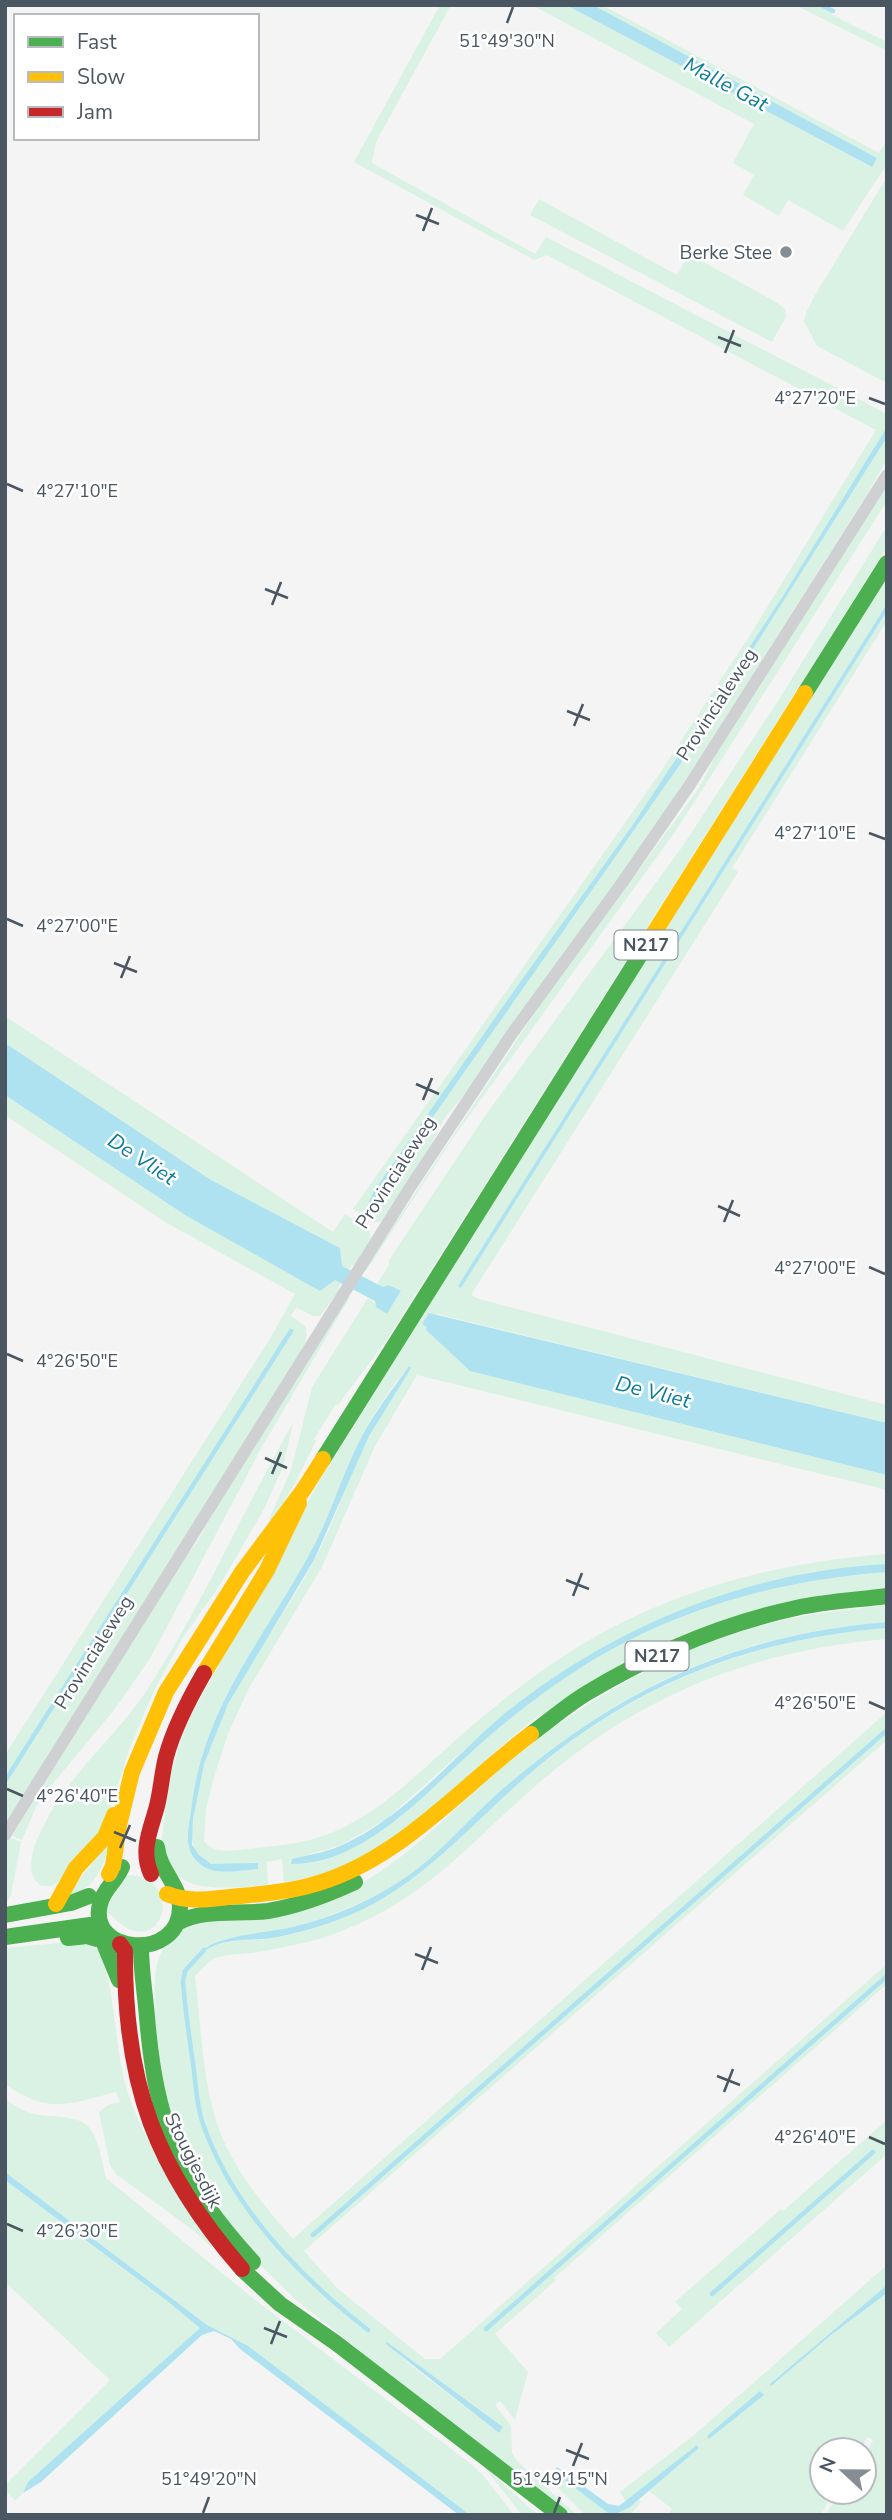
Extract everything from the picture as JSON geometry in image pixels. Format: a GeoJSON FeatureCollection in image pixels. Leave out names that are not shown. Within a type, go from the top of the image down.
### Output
{"type":"FeatureCollection","features":[{"type":"Feature","properties":{"kind":"main road","name":"N217"},"geometry":{"type":"LineString","coordinates":[[100,1930],[102,1897],[117,1880],[115,1871],[129,1814],[127,1793],[141,1748],[175,1674],[242,1572],[304,1489],[887,563]]}},
{"type":"Feature","properties":{"kind":"main road","name":"N217"},"geometry":{"type":"LineString","coordinates":[[158,1873],[146,1865],[147,1849],[149,1827],[156,1809],[167,1756],[188,1702],[288,1533],[304,1489]]}},
{"type":"Feature","properties":{"kind":"main road","name":"N217"},"geometry":{"type":"LineString","coordinates":[[174,1894],[213,1900],[260,1894],[309,1886],[349,1871],[394,1845],[462,1793],[515,1746],[585,1694],[649,1659],[739,1622],[799,1607],[887,1596]]}},
{"type":"Feature","properties":{"kind":"main road"},"geometry":{"type":"LineString","coordinates":[[56,1904],[76,1868],[105,1837],[114,1814],[127,1793]]}},
{"type":"Feature","properties":{"kind":"main road","name":"N217"},"geometry":{"type":"LineString","coordinates":[[177,1923],[191,1916],[279,1909],[348,1885],[411,1846],[429,1831],[462,1793]]}},
{"type":"Feature","properties":{"kind":"main road"},"geometry":{"type":"LineString","coordinates":[[5,1915],[79,1901],[89,1896],[99,1881],[115,1871],[137,1868],[158,1873],[160,1881],[174,1894],[177,1923],[165,1938],[147,1943],[100,1930],[27,1933],[5,1937]]}},
{"type":"Feature","properties":{"kind":"main road"},"geometry":{"type":"LineString","coordinates":[[147,1943],[166,1918],[174,1894]]}},
{"type":"Feature","properties":{"kind":"main road"},"geometry":{"type":"LineString","coordinates":[[89,1896],[100,1930]]}},
{"type":"Feature","properties":{"kind":"main road"},"geometry":{"type":"LineString","coordinates":[[100,1930],[112,1921],[147,1943]]}},
{"type":"Feature","properties":{"kind":"main road","name":"Stougjesdijk"},"geometry":{"type":"LineString","coordinates":[[100,1930],[113,1958],[114,1971],[125,1989],[127,2026],[138,2088],[161,2150],[184,2195],[204,2224],[258,2284],[289,2311],[330,2338],[484,2458],[547,2515]]}},
{"type":"Feature","properties":{"kind":"main road","name":"Stougjesdijk"},"geometry":{"type":"LineString","coordinates":[[147,1943],[141,1976],[157,2097],[169,2134],[186,2172],[203,2201],[230,2237],[330,2338]]}},
{"type":"Feature","properties":{"kind":"main road","name":"Stougjesdijk"},"geometry":{"type":"LineString","coordinates":[[484,2458],[520,2481],[560,2515]]}},
{"type":"Feature","properties":{"kind":"street","name":"Provincialeweg"},"geometry":{"type":"LineString","coordinates":[[5,1835],[365,1259],[491,1065],[689,786],[887,475]]}},
{"type":"Feature","properties":{"kind":"green space"},"geometry":{"type":"Polygon","coordinates":[[[440,5],[451,5],[376,142],[372,163],[535,254],[546,237],[887,414],[887,459],[631,862],[465,1094],[446,1116],[429,1148],[381,1222],[373,1222],[353,1209],[660,773],[750,635],[876,430],[547,255],[534,260],[354,162],[440,5]]]}},
{"type":"Feature","properties":{"kind":"green space"},"geometry":{"type":"Polygon","coordinates":[[[532,5],[566,5],[871,167],[877,158],[593,5],[602,5],[879,153],[887,140],[887,164],[843,231],[788,200],[779,216],[743,195],[754,175],[733,163],[754,124],[532,5]]]}},
{"type":"Feature","properties":{"kind":"green space"},"geometry":{"type":"Polygon","coordinates":[[[795,5],[821,5],[833,11],[832,15],[887,42],[887,51],[795,5]]]}},
{"type":"Feature","properties":{"kind":"green space"},"geometry":{"type":"Polygon","coordinates":[[[887,177],[887,383],[817,346],[804,321],[815,295],[887,177]]]}},
{"type":"Feature","properties":{"kind":"green space"},"geometry":{"type":"Polygon","coordinates":[[[539,199],[677,275],[689,254],[776,302],[785,309],[786,317],[772,342],[530,215],[539,199]]]}},
{"type":"Feature","properties":{"kind":"green space"},"geometry":{"type":"Polygon","coordinates":[[[887,485],[887,501],[677,829],[453,1138],[366,1271],[364,1270],[542,1002],[699,788],[716,755],[887,485]]]}},
{"type":"Feature","properties":{"kind":"green space"},"geometry":{"type":"Polygon","coordinates":[[[887,526],[887,547],[386,1341],[338,1405],[336,1404],[314,1439],[316,1441],[295,1483],[272,1521],[269,1519],[291,1470],[312,1387],[368,1298],[387,1314],[401,1292],[390,1285],[383,1288],[377,1284],[389,1265],[389,1260],[485,1116],[682,847],[776,704],[887,526]]]}},
{"type":"Feature","properties":{"kind":"green space"},"geometry":{"type":"Polygon","coordinates":[[[887,576],[887,604],[459,1286],[461,1288],[887,611],[887,621],[732,868],[738,872],[471,1295],[887,1405],[887,1423],[437,1314],[426,1330],[470,1371],[887,1475],[887,1490],[417,1375],[375,1446],[322,1567],[249,1688],[228,1734],[215,1774],[206,1809],[204,1841],[213,1848],[230,1851],[307,1841],[346,1826],[383,1803],[483,1716],[557,1660],[617,1625],[682,1597],[715,1585],[783,1568],[887,1554],[887,1564],[810,1572],[760,1584],[685,1609],[619,1639],[482,1734],[385,1820],[339,1846],[292,1859],[291,1864],[317,1861],[344,1852],[370,1837],[422,1797],[487,1737],[534,1699],[585,1665],[656,1628],[730,1600],[808,1582],[887,1572],[887,1589],[821,1595],[562,1701],[529,1723],[419,1820],[348,1867],[284,1883],[282,1859],[267,1862],[268,1885],[199,1885],[184,1880],[173,1871],[165,1856],[162,1836],[170,1776],[186,1725],[321,1478],[887,576]],[[409,1366],[368,1425],[315,1544],[240,1671],[209,1736],[198,1772],[188,1838],[191,1853],[204,1867],[220,1872],[258,1869],[257,1864],[211,1864],[195,1849],[192,1837],[194,1814],[200,1778],[210,1744],[242,1680],[316,1557],[367,1439],[409,1366]]]}},
{"type":"Feature","properties":{"kind":"green space"},"geometry":{"type":"Polygon","coordinates":[[[5,1016],[333,1232],[345,1214],[369,1230],[371,1238],[355,1266],[352,1265],[349,1269],[342,1266],[340,1248],[211,1180],[5,1043],[5,1016]]]}},
{"type":"Feature","properties":{"kind":"green space"},"geometry":{"type":"Polygon","coordinates":[[[5,1095],[185,1215],[320,1290],[335,1280],[341,1283],[338,1288],[340,1289],[320,1316],[313,1316],[296,1307],[291,1316],[305,1326],[307,1333],[301,1352],[5,1825],[5,1755],[271,1337],[295,1294],[165,1222],[5,1115],[5,1095]]]}},
{"type":"Feature","properties":{"kind":"green space"},"geometry":{"type":"Polygon","coordinates":[[[348,1296],[350,1297],[263,1445],[151,1657],[114,1710],[45,1793],[22,1840],[12,1836],[181,1563],[197,1542],[348,1296]]]}},
{"type":"Feature","properties":{"kind":"green space"},"geometry":{"type":"Polygon","coordinates":[[[293,1423],[283,1467],[264,1509],[220,1585],[182,1639],[154,1691],[129,1750],[101,1832],[61,1879],[52,1886],[42,1886],[35,1880],[31,1864],[35,1844],[47,1819],[81,1770],[145,1693],[165,1661],[293,1423]]]}},
{"type":"Feature","properties":{"kind":"green space"},"geometry":{"type":"Polygon","coordinates":[[[887,1605],[887,1622],[778,1639],[682,1672],[637,1694],[549,1752],[505,1787],[421,1866],[390,1888],[344,1910],[309,1922],[220,1941],[201,1951],[202,1953],[227,1942],[273,1938],[299,1932],[337,1920],[373,1904],[395,1891],[435,1860],[527,1776],[567,1744],[608,1716],[695,1672],[787,1643],[887,1628],[887,1639],[788,1654],[697,1683],[654,1704],[573,1756],[533,1788],[450,1864],[396,1904],[359,1924],[319,1939],[215,1958],[195,1976],[206,2073],[219,2129],[241,2173],[293,2239],[887,1712],[887,1740],[304,2251],[338,2289],[425,2359],[440,2359],[887,1964],[887,1984],[554,2278],[556,2280],[495,2334],[528,2372],[515,2420],[500,2401],[495,2405],[511,2426],[512,2453],[517,2461],[577,2515],[567,2515],[296,2300],[248,2252],[215,2212],[183,2152],[166,2109],[156,2038],[155,1989],[160,1955],[167,1943],[185,1928],[360,1884],[417,1844],[485,1782],[533,1743],[596,1699],[663,1662],[734,1634],[771,1623],[814,1614],[887,1605]],[[387,2342],[408,2363],[499,2433],[502,2426],[387,2342]]]}},
{"type":"Feature","properties":{"kind":"green space"},"geometry":{"type":"Polygon","coordinates":[[[10,1838],[21,1842],[11,1895],[5,1906],[5,1844],[10,1838]]]}},
{"type":"Feature","properties":{"kind":"green space"},"geometry":{"type":"Polygon","coordinates":[[[110,1841],[97,1876],[84,1889],[66,1896],[110,1841]]]}},
{"type":"Feature","properties":{"kind":"green space"},"geometry":{"type":"Polygon","coordinates":[[[126,1875],[143,1878],[154,1885],[161,1895],[163,1907],[154,1927],[144,1931],[131,1930],[104,1910],[126,1875]]]}},
{"type":"Feature","properties":{"kind":"green space"},"geometry":{"type":"Polygon","coordinates":[[[70,1942],[98,1949],[109,1982],[123,2072],[135,2111],[165,2172],[213,2249],[193,2230],[116,2174],[110,2165],[99,2112],[108,2105],[120,2102],[116,2092],[59,2104],[34,2100],[5,2084],[5,1948],[70,1942]]]}},
{"type":"Feature","properties":{"kind":"green space"},"geometry":{"type":"Polygon","coordinates":[[[5,2099],[30,2113],[73,2119],[87,2125],[97,2141],[106,2178],[250,2296],[471,2464],[514,2515],[470,2515],[248,2347],[207,2325],[5,2172],[5,2099]]]}},
{"type":"Feature","properties":{"kind":"green space"},"geometry":{"type":"Polygon","coordinates":[[[887,2120],[887,2154],[669,2347],[656,2333],[682,2309],[675,2302],[887,2120]]]}},
{"type":"Feature","properties":{"kind":"green space"},"geometry":{"type":"Polygon","coordinates":[[[5,2180],[200,2328],[28,2482],[15,2501],[5,2490],[5,2485],[110,2380],[5,2282],[5,2180]]]}},
{"type":"Feature","properties":{"kind":"green space"},"geometry":{"type":"Polygon","coordinates":[[[887,2265],[887,2285],[770,2384],[887,2293],[887,2515],[826,2515],[831,2506],[878,2506],[878,2436],[808,2436],[808,2506],[826,2506],[821,2515],[668,2515],[672,2509],[649,2491],[699,2448],[697,2445],[626,2502],[620,2492],[693,2436],[887,2265]]]}},
{"type":"Feature","properties":{"kind":"green space"},"geometry":{"type":"Polygon","coordinates":[[[484,2467],[538,2515],[522,2515],[484,2467]]]}},
{"type":"Feature","properties":{"kind":"green space"},"geometry":{"type":"Polygon","coordinates":[[[554,2472],[608,2513],[619,2513],[639,2500],[641,2502],[630,2515],[585,2515],[549,2479],[554,2472]]]}},
{"type":"Feature","properties":{"kind":"water","name":"Malle Gat"},"geometry":{"type":"Polygon","coordinates":[[[566,5],[593,5],[877,158],[872,167],[566,5]]]}},
{"type":"Feature","properties":{"kind":"water"},"geometry":{"type":"Polygon","coordinates":[[[887,427],[887,437],[681,763],[369,1208],[367,1206],[374,1191],[632,826],[783,596],[887,427]]]}},
{"type":"Feature","properties":{"kind":"water"},"geometry":{"type":"Polygon","coordinates":[[[887,604],[887,611],[461,1288],[458,1286],[887,604]]]}},
{"type":"Feature","properties":{"kind":"water","name":"De Vliet"},"geometry":{"type":"Polygon","coordinates":[[[5,1043],[211,1180],[340,1248],[342,1266],[383,1287],[389,1285],[401,1291],[387,1314],[376,1307],[375,1301],[335,1280],[320,1291],[185,1215],[5,1095],[5,1043]]]}},
{"type":"Feature","properties":{"kind":"water","name":"De Vliet"},"geometry":{"type":"Polygon","coordinates":[[[429,1313],[887,1423],[887,1475],[470,1371],[426,1330],[427,1327],[422,1324],[429,1313]]]}},
{"type":"Feature","properties":{"kind":"water"},"geometry":{"type":"Polygon","coordinates":[[[409,1366],[411,1368],[369,1436],[314,1560],[228,1704],[204,1764],[193,1819],[192,1845],[199,1855],[211,1864],[258,1863],[258,1869],[220,1872],[204,1867],[189,1848],[189,1821],[198,1773],[221,1707],[317,1540],[362,1436],[409,1366]]]}},
{"type":"Feature","properties":{"kind":"water"},"geometry":{"type":"Polygon","coordinates":[[[887,1564],[887,1572],[808,1582],[730,1600],[656,1628],[620,1645],[572,1673],[522,1709],[398,1819],[373,1837],[347,1851],[319,1861],[291,1864],[292,1859],[338,1847],[384,1821],[503,1715],[589,1655],[635,1630],[683,1609],[783,1578],[887,1564]]]}},
{"type":"Feature","properties":{"kind":"water"},"geometry":{"type":"Polygon","coordinates":[[[887,1622],[887,1628],[787,1643],[740,1656],[651,1692],[608,1716],[567,1744],[527,1776],[435,1860],[395,1891],[373,1904],[338,1920],[303,1931],[278,1937],[219,1944],[200,1952],[220,1941],[285,1929],[320,1919],[389,1888],[421,1866],[505,1787],[548,1752],[592,1721],[682,1672],[779,1639],[887,1622]]]}},
{"type":"Feature","properties":{"kind":"water"},"geometry":{"type":"Polygon","coordinates":[[[5,2172],[207,2325],[248,2346],[470,2515],[459,2515],[240,2349],[231,2339],[214,2331],[202,2335],[41,2482],[23,2493],[28,2482],[200,2328],[5,2180],[5,2172]]]}},
{"type":"Feature","properties":{"kind":"water"},"geometry":{"type":"Polygon","coordinates":[[[887,2285],[887,2293],[831,2335],[771,2386],[770,2384],[887,2285]]]}},
{"type":"Feature","properties":{"kind":"water"},"geometry":{"type":"Polygon","coordinates":[[[387,2342],[503,2427],[499,2433],[386,2344],[387,2342]]]}},
{"type":"Feature","properties":{"kind":"water"},"geometry":{"type":"Polygon","coordinates":[[[760,2391],[764,2395],[709,2439],[707,2436],[760,2391]]]}},
{"type":"Feature","properties":{"kind":"water"},"geometry":{"type":"Polygon","coordinates":[[[697,2445],[699,2448],[630,2507],[616,2514],[608,2513],[554,2472],[557,2467],[608,2504],[619,2506],[697,2445]]]}},
{"type":"Feature","properties":{"kind":"waterway"},"geometry":{"type":"LineString","coordinates":[[821,5],[833,11]]}},
{"type":"Feature","properties":{"kind":"waterway"},"geometry":{"type":"LineString","coordinates":[[5,1781],[291,1331]]}},
{"type":"Feature","properties":{"kind":"waterway"},"geometry":{"type":"LineString","coordinates":[[313,2235],[887,1730]]}},
{"type":"Feature","properties":{"kind":"waterway"},"geometry":{"type":"LineString","coordinates":[[204,1950],[185,1971],[183,1981],[198,2104],[216,2155],[231,2184],[271,2238],[318,2287],[368,2330]]}},
{"type":"Feature","properties":{"kind":"waterway"},"geometry":{"type":"LineString","coordinates":[[486,2329],[887,1976]]}},
{"type":"Feature","properties":{"kind":"waterway"},"geometry":{"type":"LineString","coordinates":[[712,2294],[873,2152]]}},
{"type":"Feature","properties":{"kind":"traffic: fast"},"geometry":{"type":"LineString","coordinates":[[805,693],[887,563]]}},
{"type":"Feature","properties":{"kind":"traffic: fast"},"geometry":{"type":"LineString","coordinates":[[323,1459],[647,944]]}},
{"type":"Feature","properties":{"kind":"traffic: fast"},"geometry":{"type":"LineString","coordinates":[[531,1734],[580,1698],[612,1679],[688,1642],[768,1615],[830,1602],[887,1596]]}},
{"type":"Feature","properties":{"kind":"traffic: fast"},"geometry":{"type":"LineString","coordinates":[[122,1867],[100,1904],[100,1921],[107,1934],[120,1942],[135,1945],[151,1944],[166,1937],[176,1925],[180,1907],[177,1892],[161,1863],[157,1847]]}},
{"type":"Feature","properties":{"kind":"traffic: fast"},"geometry":{"type":"LineString","coordinates":[[177,1923],[199,1915],[279,1909],[355,1882]]}},
{"type":"Feature","properties":{"kind":"traffic: fast"},"geometry":{"type":"LineString","coordinates":[[5,1915],[71,1903],[89,1896]]}},
{"type":"Feature","properties":{"kind":"traffic: fast"},"geometry":{"type":"LineString","coordinates":[[5,1937],[90,1925]]}},
{"type":"Feature","properties":{"kind":"traffic: fast"},"geometry":{"type":"LineString","coordinates":[[68,1938],[87,1936],[97,1939]]}},
{"type":"Feature","properties":{"kind":"traffic: fast"},"geometry":{"type":"LineString","coordinates":[[105,1946],[119,1980]]}},
{"type":"Feature","properties":{"kind":"traffic: fast"},"geometry":{"type":"LineString","coordinates":[[141,1947],[151,2055],[165,2121],[189,2177],[206,2205],[253,2262]]}},
{"type":"Feature","properties":{"kind":"traffic: fast"},"geometry":{"type":"LineString","coordinates":[[242,2269],[280,2304],[336,2343],[560,2515]]}},
{"type":"Feature","properties":{"kind":"traffic: slow"},"geometry":{"type":"LineString","coordinates":[[647,944],[805,693]]}},
{"type":"Feature","properties":{"kind":"traffic: slow"},"geometry":{"type":"LineString","coordinates":[[109,1874],[113,1866],[119,1825],[132,1772],[166,1692],[242,1572],[323,1459]]}},
{"type":"Feature","properties":{"kind":"traffic: slow"},"geometry":{"type":"LineString","coordinates":[[204,1673],[267,1570],[299,1503]]}},
{"type":"Feature","properties":{"kind":"traffic: slow"},"geometry":{"type":"LineString","coordinates":[[167,1894],[194,1900],[265,1894],[300,1888],[340,1875],[399,1842],[531,1734]]}},
{"type":"Feature","properties":{"kind":"traffic: slow"},"geometry":{"type":"LineString","coordinates":[[56,1904],[76,1868],[105,1837],[114,1815]]}},
{"type":"Feature","properties":{"kind":"traffic: jam"},"geometry":{"type":"LineString","coordinates":[[151,1874],[146,1848],[166,1757],[182,1714],[204,1673]]}},
{"type":"Feature","properties":{"kind":"traffic: jam"},"geometry":{"type":"LineString","coordinates":[[120,1944],[125,1951],[126,1999],[131,2043],[150,2122],[166,2160],[187,2196],[242,2269]]}},
{"type":"Feature","properties":{"kind":"place","name":"Berke Stee"},"geometry":{"type":"Point","coordinates":[786,252]}}]}
